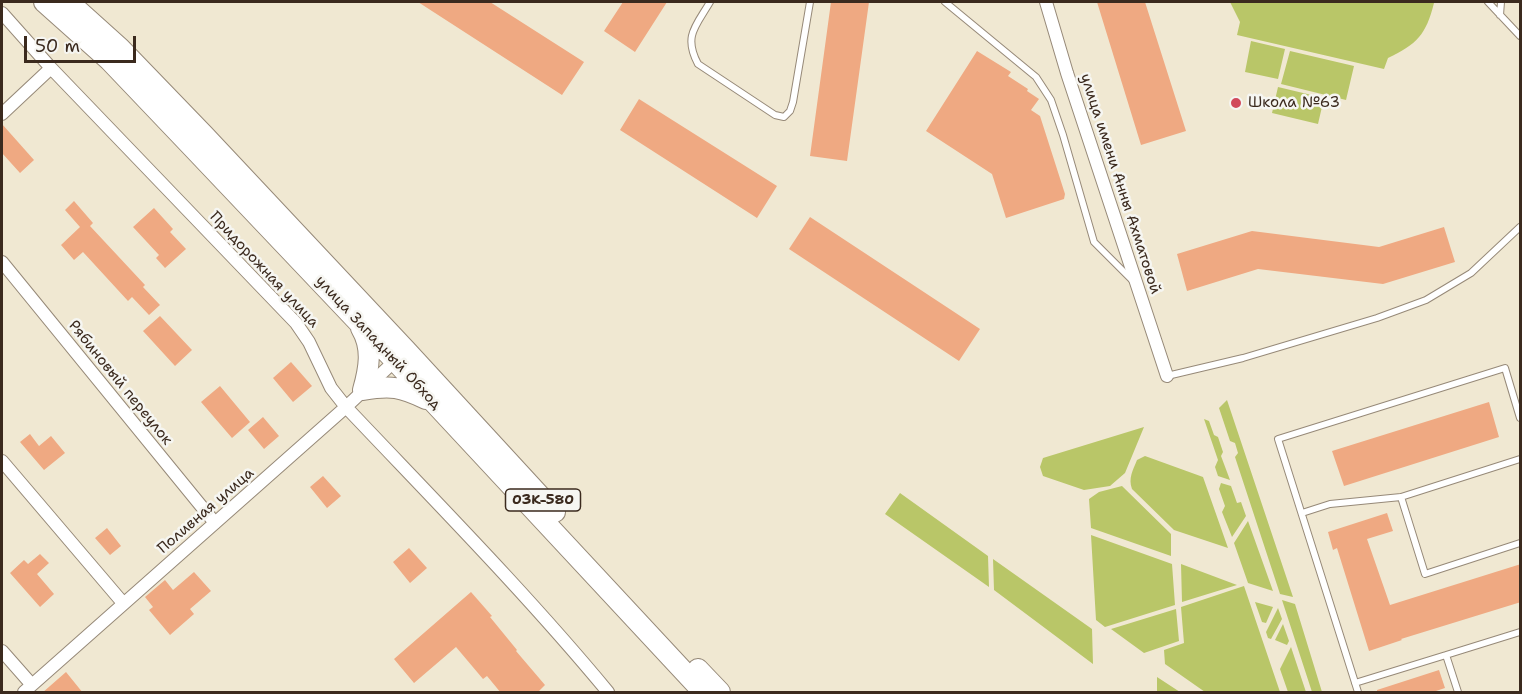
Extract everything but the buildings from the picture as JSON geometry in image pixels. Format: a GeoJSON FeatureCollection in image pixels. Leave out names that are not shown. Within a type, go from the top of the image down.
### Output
{"type":"FeatureCollection","features":[{"type":"Feature","properties":{"kind":"highway","name":"улица Западный Обход"},"geometry":{"type":"LineString","coordinates":[[44,2],[109,60],[355,318],[400,355],[435,404],[703,693]]}},
{"type":"Feature","properties":{"kind":"highway","name":"улица Западный Обход"},"geometry":{"type":"LineString","coordinates":[[69,2],[120,48],[196,127],[400,355],[720,693]]}},
{"type":"Feature","properties":{"kind":"highway"},"geometry":{"type":"LineString","coordinates":[[355,318],[365,335],[368,346],[369,360],[363,390],[401,388],[435,404]]}},
{"type":"Feature","properties":{"kind":"street","name":"улица имени Анны Ахматовой"},"geometry":{"type":"LineString","coordinates":[[1046,2],[1067,73],[1167,376]]}},
{"type":"Feature","properties":{"kind":"street","name":"Придорожная улица"},"geometry":{"type":"LineString","coordinates":[[2,13],[51,68],[296,323],[309,342],[331,388],[346,408],[494,562],[608,693]]}},
{"type":"Feature","properties":{"kind":"street"},"geometry":{"type":"LineString","coordinates":[[2,114],[51,68]]}},
{"type":"Feature","properties":{"kind":"street","name":"Рябиновый переулок"},"geometry":{"type":"LineString","coordinates":[[2,262],[215,523]]}},
{"type":"Feature","properties":{"kind":"street","name":"Поливная улица"},"geometry":{"type":"LineString","coordinates":[[28,689],[346,408],[400,355]]}},
{"type":"Feature","properties":{"kind":"street"},"geometry":{"type":"LineString","coordinates":[[2,461],[123,603]]}},
{"type":"Feature","properties":{"kind":"street"},"geometry":{"type":"LineString","coordinates":[[2,651],[28,689]]}},
{"type":"Feature","properties":{"kind":"lane"},"geometry":{"type":"LineString","coordinates":[[710,2],[691,34],[691,49],[698,64],[775,115],[784,117],[790,111],[793,102],[810,2]]}},
{"type":"Feature","properties":{"kind":"lane"},"geometry":{"type":"LineString","coordinates":[[945,2],[1036,77],[1051,100],[1094,242],[1137,285]]}},
{"type":"Feature","properties":{"kind":"lane"},"geometry":{"type":"LineString","coordinates":[[1488,2],[1521,36]]}},
{"type":"Feature","properties":{"kind":"lane"},"geometry":{"type":"LineString","coordinates":[[1500,15],[1501,2]]}},
{"type":"Feature","properties":{"kind":"lane"},"geometry":{"type":"LineString","coordinates":[[1167,376],[1254,354],[1377,318],[1426,300],[1471,273],[1521,227]]}},
{"type":"Feature","properties":{"kind":"lane"},"geometry":{"type":"LineString","coordinates":[[1358,693],[1278,439],[1505,368],[1521,418]]}},
{"type":"Feature","properties":{"kind":"lane"},"geometry":{"type":"LineString","coordinates":[[1302,513],[1330,504],[1401,497],[1521,459]]}},
{"type":"Feature","properties":{"kind":"lane"},"geometry":{"type":"LineString","coordinates":[[1401,497],[1425,574],[1521,543]]}},
{"type":"Feature","properties":{"kind":"lane"},"geometry":{"type":"LineString","coordinates":[[1355,683],[1521,632]]}},
{"type":"Feature","properties":{"kind":"lane"},"geometry":{"type":"LineString","coordinates":[[1446,655],[1458,693]]}},
{"type":"Feature","properties":{"kind":"green space"},"geometry":{"type":"Polygon","coordinates":[[[1230,2],[1434,3],[1424,31],[1413,43],[1388,58],[1384,69],[1237,35],[1240,22],[1230,2]]]}},
{"type":"Feature","properties":{"kind":"green space"},"geometry":{"type":"Polygon","coordinates":[[[1251,41],[1285,49],[1278,79],[1245,72],[1251,41]]]}},
{"type":"Feature","properties":{"kind":"green space"},"geometry":{"type":"Polygon","coordinates":[[[1290,51],[1354,66],[1346,100],[1281,84],[1290,51]]]}},
{"type":"Feature","properties":{"kind":"green space"},"geometry":{"type":"Polygon","coordinates":[[[1278,87],[1324,98],[1318,124],[1272,113],[1278,87]]]}},
{"type":"Feature","properties":{"kind":"green space"},"geometry":{"type":"Polygon","coordinates":[[[1227,400],[1293,597],[1280,594],[1235,457],[1238,453],[1235,443],[1230,441],[1219,408],[1227,400]]]}},
{"type":"Feature","properties":{"kind":"green space"},"geometry":{"type":"Polygon","coordinates":[[[1204,419],[1209,421],[1214,435],[1218,437],[1223,452],[1221,456],[1230,480],[1218,476],[1215,467],[1218,460],[1204,419]]]}},
{"type":"Feature","properties":{"kind":"green space"},"geometry":{"type":"Polygon","coordinates":[[[1144,427],[1125,473],[1110,486],[1084,490],[1043,476],[1040,467],[1043,458],[1144,427]]]}},
{"type":"Feature","properties":{"kind":"green space"},"geometry":{"type":"Polygon","coordinates":[[[1145,456],[1203,477],[1228,548],[1174,530],[1132,489],[1131,478],[1134,467],[1137,460],[1145,456]]]}},
{"type":"Feature","properties":{"kind":"green space"},"geometry":{"type":"Polygon","coordinates":[[[1221,483],[1231,486],[1237,503],[1241,502],[1246,516],[1232,537],[1222,512],[1225,506],[1219,489],[1221,483]]]}},
{"type":"Feature","properties":{"kind":"green space"},"geometry":{"type":"Polygon","coordinates":[[[1122,486],[1171,534],[1171,556],[1091,528],[1089,499],[1099,492],[1122,486]]]}},
{"type":"Feature","properties":{"kind":"green space"},"geometry":{"type":"Polygon","coordinates":[[[900,493],[988,556],[989,587],[885,514],[900,493]]]}},
{"type":"Feature","properties":{"kind":"green space"},"geometry":{"type":"Polygon","coordinates":[[[1248,521],[1273,591],[1248,583],[1234,543],[1248,521]]]}},
{"type":"Feature","properties":{"kind":"green space"},"geometry":{"type":"Polygon","coordinates":[[[1091,535],[1172,564],[1175,605],[1105,627],[1096,620],[1091,535]]]}},
{"type":"Feature","properties":{"kind":"green space"},"geometry":{"type":"Polygon","coordinates":[[[993,559],[1092,629],[1093,664],[994,590],[993,559]]]}},
{"type":"Feature","properties":{"kind":"green space"},"geometry":{"type":"Polygon","coordinates":[[[1181,564],[1237,585],[1182,602],[1181,564]]]}},
{"type":"Feature","properties":{"kind":"green space"},"geometry":{"type":"Polygon","coordinates":[[[1244,586],[1280,692],[1205,692],[1165,664],[1164,650],[1184,643],[1181,607],[1244,586]]]}},
{"type":"Feature","properties":{"kind":"green space"},"geometry":{"type":"Polygon","coordinates":[[[1282,600],[1295,604],[1322,692],[1312,692],[1282,600]]]}},
{"type":"Feature","properties":{"kind":"green space"},"geometry":{"type":"Polygon","coordinates":[[[1255,602],[1273,607],[1266,623],[1262,622],[1255,602]]]}},
{"type":"Feature","properties":{"kind":"green space"},"geometry":{"type":"Polygon","coordinates":[[[1278,608],[1282,619],[1271,639],[1268,638],[1266,632],[1278,608]]]}},
{"type":"Feature","properties":{"kind":"green space"},"geometry":{"type":"Polygon","coordinates":[[[1176,609],[1179,641],[1144,653],[1111,629],[1176,609]]]}},
{"type":"Feature","properties":{"kind":"green space"},"geometry":{"type":"Polygon","coordinates":[[[1283,624],[1289,641],[1287,645],[1275,640],[1283,624]]]}},
{"type":"Feature","properties":{"kind":"green space"},"geometry":{"type":"Polygon","coordinates":[[[1291,647],[1306,692],[1288,692],[1280,669],[1291,647]]]}},
{"type":"Feature","properties":{"kind":"green space"},"geometry":{"type":"Polygon","coordinates":[[[1157,677],[1180,692],[1157,692],[1157,677]]]}},
{"type":"Feature","properties":{"kind":"place","name":"Школа №63"},"geometry":{"type":"Point","coordinates":[1236,103]}}]}
